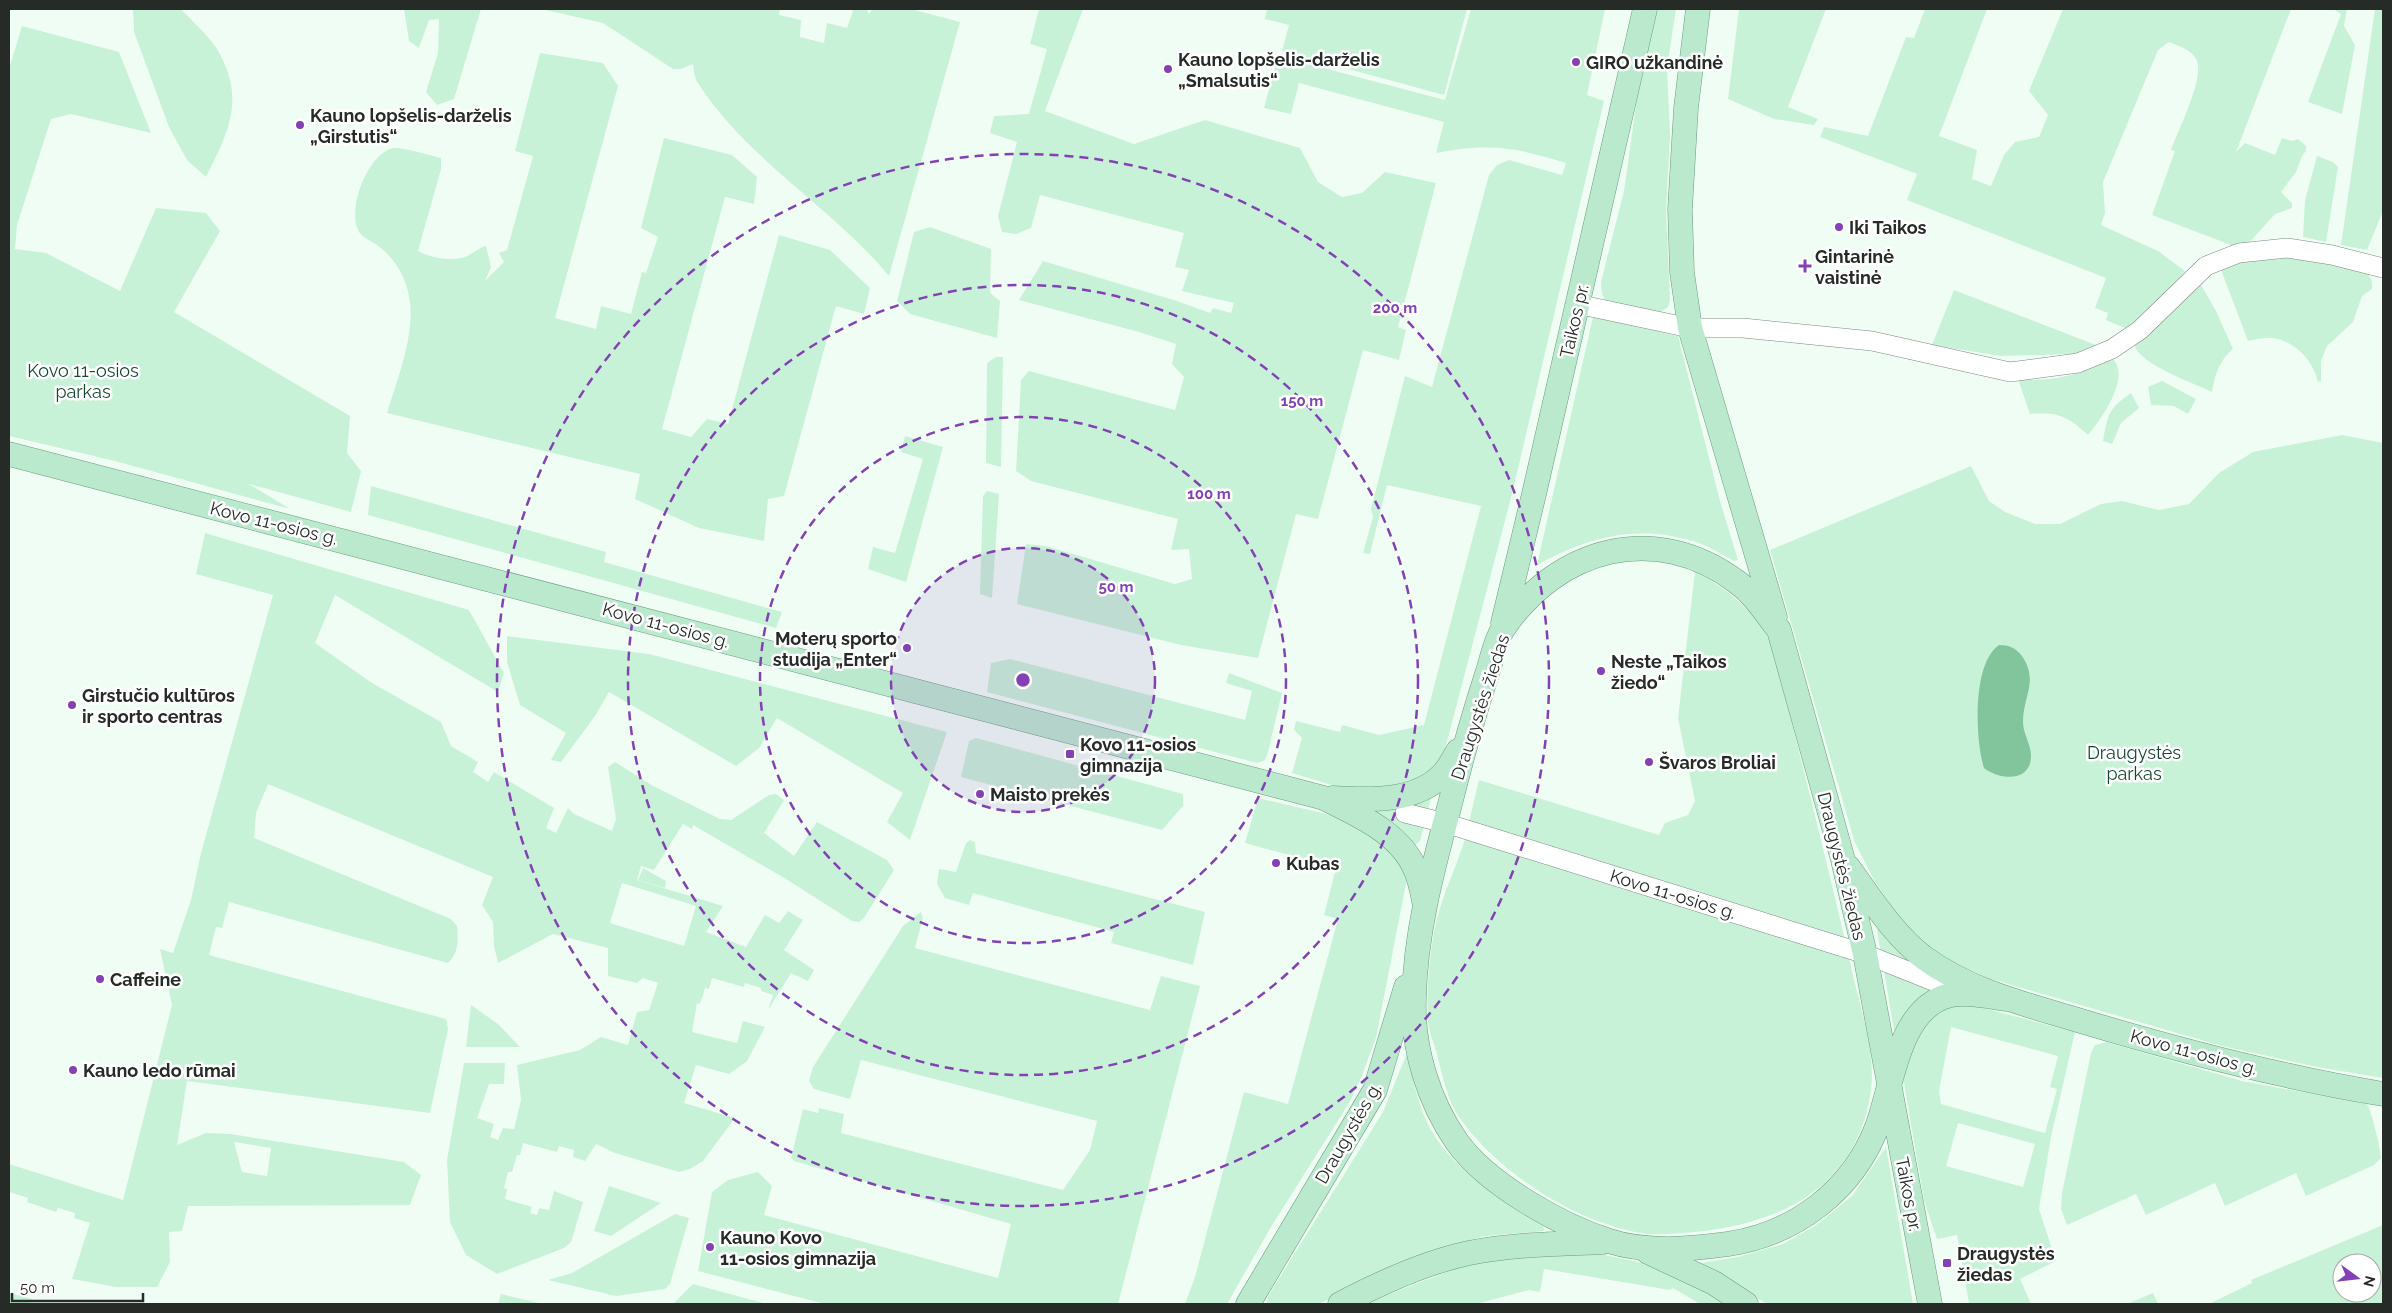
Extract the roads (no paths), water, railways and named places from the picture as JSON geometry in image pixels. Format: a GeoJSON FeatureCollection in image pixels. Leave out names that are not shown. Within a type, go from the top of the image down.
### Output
{"type":"FeatureCollection","features":[{"type":"Feature","properties":{"kind":"main road","name":"Taikos pr."},"geometry":{"type":"LineString","coordinates":[[1500,632],[1645,9]]}},
{"type":"Feature","properties":{"kind":"main road"},"geometry":{"type":"LineString","coordinates":[[1698,9],[1686,108],[1680,209],[1682,272],[1690,328],[1779,630]]}},
{"type":"Feature","properties":{"kind":"main road","name":"Kovo 11-osios g."},"geometry":{"type":"LineString","coordinates":[[9,454],[1324,798],[1405,804],[1443,774],[1468,735]]}},
{"type":"Feature","properties":{"kind":"main road","name":"Draugystės žiedas"},"geometry":{"type":"LineString","coordinates":[[1639,548],[1670,551],[1694,558],[1738,583],[1756,599],[1779,630],[1843,860],[1864,954],[1889,1083],[1877,1128],[1865,1152],[1848,1178],[1824,1203],[1796,1222],[1764,1235],[1720,1245],[1673,1249],[1610,1242],[1559,1220],[1528,1202],[1492,1177],[1459,1144],[1436,1104],[1421,1060],[1415,1031],[1413,1002],[1417,950],[1425,905],[1468,735],[1500,632],[1525,601],[1546,581],[1568,566],[1598,554],[1639,548]]}},
{"type":"Feature","properties":{"kind":"main road","name":"Kovo 11-osios g."},"geometry":{"type":"LineString","coordinates":[[1324,798],[1360,816],[1391,837],[1408,856],[1417,872],[1425,905]]}},
{"type":"Feature","properties":{"kind":"main road"},"geometry":{"type":"LineString","coordinates":[[1843,860],[1898,934],[1925,958],[1943,983],[1925,1011],[1908,1030],[1889,1083]]}},
{"type":"Feature","properties":{"kind":"main road","name":"Draugystės g."},"geometry":{"type":"LineString","coordinates":[[1254,1300],[1375,1090],[1417,950]]}},
{"type":"Feature","properties":{"kind":"main road","name":"Kovo 11-osios g."},"geometry":{"type":"LineString","coordinates":[[1943,983],[1960,994],[2007,999],[2221,1060],[2321,1083],[2383,1094]]}},
{"type":"Feature","properties":{"kind":"main road","name":"Taikos pr."},"geometry":{"type":"LineString","coordinates":[[1889,1083],[1930,1304]]}},
{"type":"Feature","properties":{"kind":"main road"},"geometry":{"type":"LineString","coordinates":[[1340,1304],[1391,1281],[1468,1253],[1524,1245],[1610,1242]]}},
{"type":"Feature","properties":{"kind":"main road"},"geometry":{"type":"LineString","coordinates":[[1635,1246],[1714,1283],[1746,1304]]}},
{"type":"Feature","properties":{"kind":"street"},"geometry":{"type":"LineString","coordinates":[[1577,304],[1690,328],[1743,328],[1872,341],[2010,372],[2078,363],[2121,343],[2161,311],[2189,280],[2206,266],[2239,253],[2287,248],[2332,255],[2383,268]]}},
{"type":"Feature","properties":{"kind":"street"},"geometry":{"type":"LineString","coordinates":[[1391,837],[1405,804]]}},
{"type":"Feature","properties":{"kind":"street","name":"Kovo 11-osios g."},"geometry":{"type":"LineString","coordinates":[[1405,804],[1445,823],[1864,954],[1943,983]]}},
{"type":"Feature","properties":{"kind":"place","name":"GIRO užkandinė"},"geometry":{"type":"Point","coordinates":[1576,62]}},
{"type":"Feature","properties":{"kind":"place","name":"Kauno lopšelis-darželis „Smalsutis“"},"geometry":{"type":"Point","coordinates":[1168,69]}},
{"type":"Feature","properties":{"kind":"place","name":"Kauno lopšelis-darželis „Girstutis“"},"geometry":{"type":"Point","coordinates":[300,125]}},
{"type":"Feature","properties":{"kind":"place","name":"Iki Taikos"},"geometry":{"type":"Point","coordinates":[1839,227]}},
{"type":"Feature","properties":{"kind":"place","name":"Gintarinė vaistinė"},"geometry":{"type":"Point","coordinates":[1805,266]}},
{"type":"Feature","properties":{"kind":"place","name":"Moterų sporto studija „Enter“"},"geometry":{"type":"Point","coordinates":[907,648]}},
{"type":"Feature","properties":{"kind":"place","name":"Neste „Taikos žiedo“"},"geometry":{"type":"Point","coordinates":[1601,671]}},
{"type":"Feature","properties":{"kind":"place","name":"Girstučio kultūros ir sporto centras"},"geometry":{"type":"Point","coordinates":[72,705]}},
{"type":"Feature","properties":{"kind":"place","name":"Kovo 11-osios gimnazija"},"geometry":{"type":"Point","coordinates":[1070,754]}},
{"type":"Feature","properties":{"kind":"place","name":"Švaros Broliai"},"geometry":{"type":"Point","coordinates":[1649,762]}},
{"type":"Feature","properties":{"kind":"place","name":"Maisto prekės"},"geometry":{"type":"Point","coordinates":[980,794]}},
{"type":"Feature","properties":{"kind":"place","name":"Kubas"},"geometry":{"type":"Point","coordinates":[1276,863]}},
{"type":"Feature","properties":{"kind":"place","name":"Caffeine"},"geometry":{"type":"Point","coordinates":[100,979]}},
{"type":"Feature","properties":{"kind":"place","name":"Kauno ledo rūmai"},"geometry":{"type":"Point","coordinates":[73,1070]}},
{"type":"Feature","properties":{"kind":"place","name":"Kauno Kovo 11-osios gimnazija"},"geometry":{"type":"Point","coordinates":[710,1247]}},
{"type":"Feature","properties":{"kind":"place","name":"Draugystės žiedas"},"geometry":{"type":"Point","coordinates":[1947,1263]}},
{"type":"Feature","properties":{"kind":"park label","name":"Kovo 11-osios parkas"},"geometry":{"type":"Point","coordinates":[83,380]}},
{"type":"Feature","properties":{"kind":"park label","name":"Draugystės parkas"},"geometry":{"type":"Point","coordinates":[2134,762]}}]}
